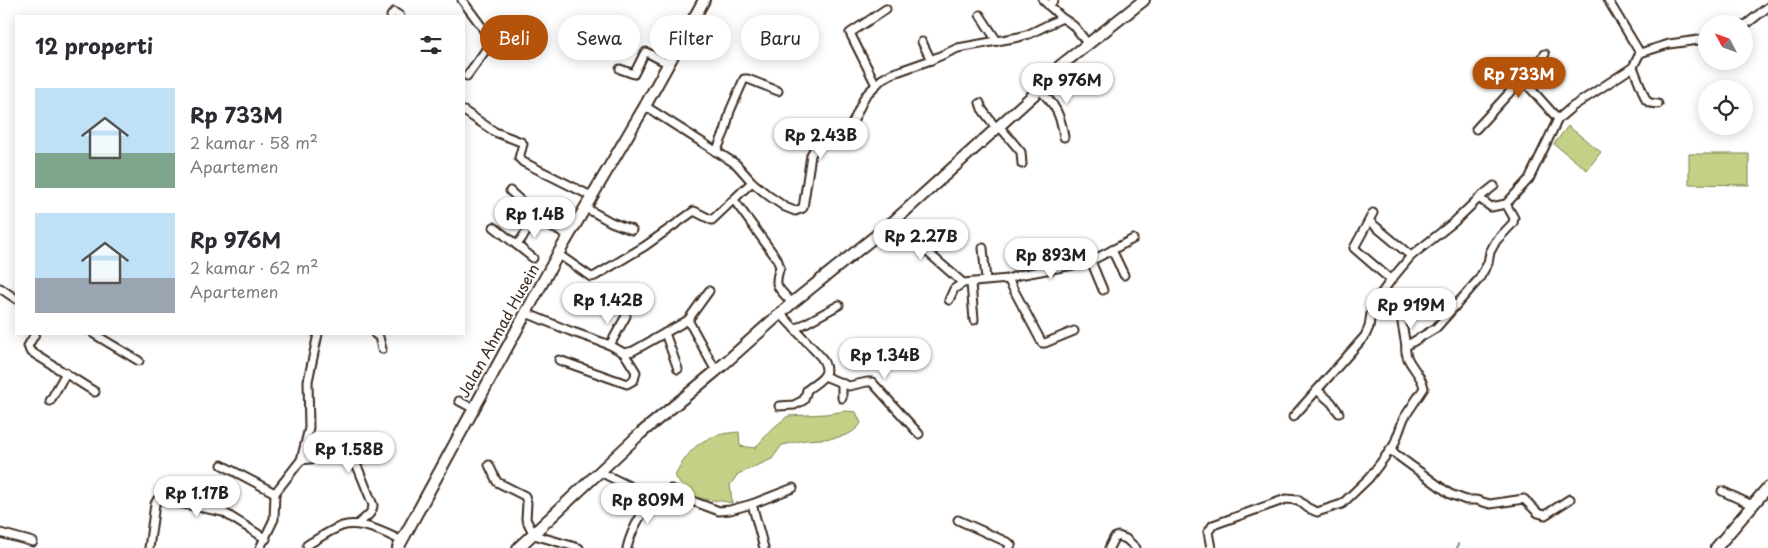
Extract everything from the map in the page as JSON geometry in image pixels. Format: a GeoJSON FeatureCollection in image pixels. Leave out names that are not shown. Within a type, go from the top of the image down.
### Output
{"type":"FeatureCollection","features":[{"type":"Feature","properties":{"kind":"street"},"geometry":{"type":"LineString","coordinates":[[462,0],[482,26],[489,41],[485,51],[465,76]]}},
{"type":"Feature","properties":{"kind":"street","name":"Jalan Ahmad Husein"},"geometry":{"type":"LineString","coordinates":[[400,545],[558,254],[645,106],[704,0]]}},
{"type":"Feature","properties":{"kind":"street"},"geometry":{"type":"LineString","coordinates":[[1043,0],[1052,3],[1062,18],[1075,26],[1088,44]]}},
{"type":"Feature","properties":{"kind":"street"},"geometry":{"type":"LineString","coordinates":[[1617,0],[1610,3],[1640,53]]}},
{"type":"Feature","properties":{"kind":"street"},"geometry":{"type":"LineString","coordinates":[[518,548],[642,433],[716,371],[780,313],[894,222],[1039,90],[1060,66],[1142,1]]}},
{"type":"Feature","properties":{"kind":"street"},"geometry":{"type":"LineString","coordinates":[[1753,19],[1768,7]]}},
{"type":"Feature","properties":{"kind":"street"},"geometry":{"type":"LineString","coordinates":[[876,85],[850,33],[886,9]]}},
{"type":"Feature","properties":{"kind":"street"},"geometry":{"type":"LineString","coordinates":[[980,15],[997,40]]}},
{"type":"Feature","properties":{"kind":"street"},"geometry":{"type":"LineString","coordinates":[[645,106],[736,164],[752,182],[785,207],[795,211],[801,210],[805,201],[808,166],[818,139],[826,132],[843,138],[848,133],[862,101],[876,85],[891,74],[958,48],[1029,34],[1062,18]]}},
{"type":"Feature","properties":{"kind":"street"},"geometry":{"type":"LineString","coordinates":[[1478,198],[1491,207],[1506,204],[1529,179],[1558,119],[1572,107],[1633,67],[1640,53],[1669,44],[1698,40]]}},
{"type":"Feature","properties":{"kind":"street"},"geometry":{"type":"LineString","coordinates":[[922,42],[931,60]]}},
{"type":"Feature","properties":{"kind":"street"},"geometry":{"type":"LineString","coordinates":[[620,69],[634,74],[646,52],[668,64]]}},
{"type":"Feature","properties":{"kind":"street"},"geometry":{"type":"LineString","coordinates":[[1476,129],[1545,54]]}},
{"type":"Feature","properties":{"kind":"street"},"geometry":{"type":"LineString","coordinates":[[1633,67],[1646,100],[1650,103],[1658,104]]}},
{"type":"Feature","properties":{"kind":"street"},"geometry":{"type":"LineString","coordinates":[[716,152],[725,131],[730,111],[744,79],[778,91]]}},
{"type":"Feature","properties":{"kind":"street"},"geometry":{"type":"LineString","coordinates":[[1523,80],[1558,119]]}},
{"type":"Feature","properties":{"kind":"street"},"geometry":{"type":"LineString","coordinates":[[1039,90],[1051,100],[1058,111],[1064,137]]}},
{"type":"Feature","properties":{"kind":"street"},"geometry":{"type":"LineString","coordinates":[[980,104],[982,109],[1021,152],[1022,164]]}},
{"type":"Feature","properties":{"kind":"street"},"geometry":{"type":"LineString","coordinates":[[465,112],[495,132],[522,143],[519,156],[523,162],[592,197]]}},
{"type":"Feature","properties":{"kind":"street"},"geometry":{"type":"LineString","coordinates":[[558,254],[591,277],[645,246],[691,212],[697,211],[712,220],[752,182]]}},
{"type":"Feature","properties":{"kind":"street"},"geometry":{"type":"LineString","coordinates":[[1293,418],[1365,336],[1369,327],[1372,306],[1410,256],[1454,222],[1478,198],[1494,186]]}},
{"type":"Feature","properties":{"kind":"street"},"geometry":{"type":"LineString","coordinates":[[510,191],[522,202],[535,220],[570,235]]}},
{"type":"Feature","properties":{"kind":"street"},"geometry":{"type":"LineString","coordinates":[[734,200],[777,259],[780,267],[776,278],[777,285],[792,303]]}},
{"type":"Feature","properties":{"kind":"street"},"geometry":{"type":"LineString","coordinates":[[1406,346],[1436,328],[1479,279],[1488,263],[1490,252],[1496,241],[1513,223],[1513,216],[1506,204]]}},
{"type":"Feature","properties":{"kind":"street"},"geometry":{"type":"LineString","coordinates":[[586,208],[611,222],[632,230]]}},
{"type":"Feature","properties":{"kind":"street"},"geometry":{"type":"LineString","coordinates":[[1373,213],[1354,250],[1390,280]]}},
{"type":"Feature","properties":{"kind":"street"},"geometry":{"type":"LineString","coordinates":[[517,246],[535,220]]}},
{"type":"Feature","properties":{"kind":"street"},"geometry":{"type":"LineString","coordinates":[[1370,221],[1410,256]]}},
{"type":"Feature","properties":{"kind":"street"},"geometry":{"type":"LineString","coordinates":[[894,222],[967,283],[974,320]]}},
{"type":"Feature","properties":{"kind":"street"},"geometry":{"type":"LineString","coordinates":[[494,227],[533,258]]}},
{"type":"Feature","properties":{"kind":"street"},"geometry":{"type":"LineString","coordinates":[[928,252],[956,236]]}},
{"type":"Feature","properties":{"kind":"street"},"geometry":{"type":"LineString","coordinates":[[949,300],[954,289],[967,283],[1008,279],[1019,275],[1090,261],[1133,239]]}},
{"type":"Feature","properties":{"kind":"street"},"geometry":{"type":"LineString","coordinates":[[983,248],[986,280]]}},
{"type":"Feature","properties":{"kind":"street"},"geometry":{"type":"LineString","coordinates":[[1112,250],[1124,275]]}},
{"type":"Feature","properties":{"kind":"street"},"geometry":{"type":"LineString","coordinates":[[1090,261],[1104,290]]}},
{"type":"Feature","properties":{"kind":"street"},"geometry":{"type":"LineString","coordinates":[[1008,279],[1042,343],[1074,331]]}},
{"type":"Feature","properties":{"kind":"street"},"geometry":{"type":"LineString","coordinates":[[0,288],[15,298]]}},
{"type":"Feature","properties":{"kind":"street"},"geometry":{"type":"LineString","coordinates":[[624,353],[633,351],[688,320],[709,291]]}},
{"type":"Feature","properties":{"kind":"street"},"geometry":{"type":"LineString","coordinates":[[795,329],[839,305]]}},
{"type":"Feature","properties":{"kind":"street"},"geometry":{"type":"LineString","coordinates":[[526,313],[610,345],[624,353],[636,372],[634,380],[627,384],[559,360]]}},
{"type":"Feature","properties":{"kind":"street"},"geometry":{"type":"LineString","coordinates":[[779,406],[800,403],[806,398],[808,388],[817,384],[824,376],[825,363],[780,313]]}},
{"type":"Feature","properties":{"kind":"street"},"geometry":{"type":"LineString","coordinates":[[610,345],[626,316]]}},
{"type":"Feature","properties":{"kind":"street"},"geometry":{"type":"LineString","coordinates":[[688,320],[716,371]]}},
{"type":"Feature","properties":{"kind":"street"},"geometry":{"type":"LineString","coordinates":[[1203,548],[1210,544],[1208,532],[1213,525],[1289,498],[1298,500],[1317,512],[1342,504],[1369,478],[1394,445],[1404,418],[1424,388],[1423,380],[1408,358],[1402,323]]}},
{"type":"Feature","properties":{"kind":"street"},"geometry":{"type":"LineString","coordinates":[[665,333],[678,369]]}},
{"type":"Feature","properties":{"kind":"street"},"geometry":{"type":"LineString","coordinates":[[34,335],[28,346],[30,351],[95,392]]}},
{"type":"Feature","properties":{"kind":"street"},"geometry":{"type":"LineString","coordinates":[[96,335],[139,361]]}},
{"type":"Feature","properties":{"kind":"street"},"geometry":{"type":"LineString","coordinates":[[260,548],[274,520],[275,493],[301,460],[309,428],[308,381],[318,335]]}},
{"type":"Feature","properties":{"kind":"street"},"geometry":{"type":"LineString","coordinates":[[376,335],[379,337],[382,349]]}},
{"type":"Feature","properties":{"kind":"street"},"geometry":{"type":"LineString","coordinates":[[50,401],[66,373]]}},
{"type":"Feature","properties":{"kind":"street"},"geometry":{"type":"LineString","coordinates":[[824,376],[849,386],[872,382],[919,434]]}},
{"type":"Feature","properties":{"kind":"street"},"geometry":{"type":"LineString","coordinates":[[842,384],[842,398]]}},
{"type":"Feature","properties":{"kind":"street"},"geometry":{"type":"LineString","coordinates":[[1317,390],[1332,402],[1339,413]]}},
{"type":"Feature","properties":{"kind":"street"},"geometry":{"type":"LineString","coordinates":[[459,401],[474,409]]}},
{"type":"Feature","properties":{"kind":"street"},"geometry":{"type":"LineString","coordinates":[[1390,450],[1450,494],[1466,500],[1476,500],[1490,504],[1524,499],[1538,514],[1545,515],[1570,499]]}},
{"type":"Feature","properties":{"kind":"street"},"geometry":{"type":"LineString","coordinates":[[301,460],[338,456],[348,459],[355,464],[374,505],[370,514],[358,524]]}},
{"type":"Feature","properties":{"kind":"street"},"geometry":{"type":"LineString","coordinates":[[489,464],[497,482],[524,496],[527,503],[526,519],[534,535],[579,548]]}},
{"type":"Feature","properties":{"kind":"street"},"geometry":{"type":"LineString","coordinates":[[222,465],[275,493]]}},
{"type":"Feature","properties":{"kind":"street"},"geometry":{"type":"LineString","coordinates":[[600,472],[635,489],[655,495]]}},
{"type":"Feature","properties":{"kind":"street"},"geometry":{"type":"LineString","coordinates":[[1716,548],[1768,487]]}},
{"type":"Feature","properties":{"kind":"street"},"geometry":{"type":"LineString","coordinates":[[627,548],[636,524],[655,495],[671,489],[695,502],[719,511],[752,504],[793,488]]}},
{"type":"Feature","properties":{"kind":"street"},"geometry":{"type":"LineString","coordinates":[[1722,491],[1752,505]]}},
{"type":"Feature","properties":{"kind":"street"},"geometry":{"type":"LineString","coordinates":[[149,548],[155,504],[160,499],[223,512],[266,539]]}},
{"type":"Feature","properties":{"kind":"street"},"geometry":{"type":"LineString","coordinates":[[752,504],[764,548]]}},
{"type":"Feature","properties":{"kind":"street"},"geometry":{"type":"LineString","coordinates":[[958,520],[1009,543],[1011,545],[1010,548]]}},
{"type":"Feature","properties":{"kind":"street"},"geometry":{"type":"LineString","coordinates":[[307,546],[341,526],[358,524],[389,535],[400,545]]}},
{"type":"Feature","properties":{"kind":"street"},"geometry":{"type":"LineString","coordinates":[[0,533],[32,542]]}},
{"type":"Feature","properties":{"kind":"street"},"geometry":{"type":"LineString","coordinates":[[1110,548],[1114,538],[1118,536],[1126,539],[1136,548]]}},
{"type":"Feature","properties":{"kind":"green space"},"geometry":{"type":"Polygon","coordinates":[[[1568,126],[1601,152],[1587,170],[1554,144],[1568,126]]]}},
{"type":"Feature","properties":{"kind":"green space"},"geometry":{"type":"Polygon","coordinates":[[[1689,154],[1749,154],[1749,185],[1689,184],[1689,154]]]}},
{"type":"Feature","properties":{"kind":"green space"},"geometry":{"type":"Polygon","coordinates":[[[846,411],[856,412],[861,423],[856,429],[836,438],[806,440],[782,445],[772,459],[738,474],[730,485],[732,503],[693,496],[687,492],[675,476],[693,449],[708,439],[727,433],[739,432],[740,446],[755,448],[773,428],[788,416],[846,411]]]}},
{"type":"Feature","properties":{"kind":"waterway"},"geometry":{"type":"LineString","coordinates":[[1457,548],[1458,544]]}}]}
